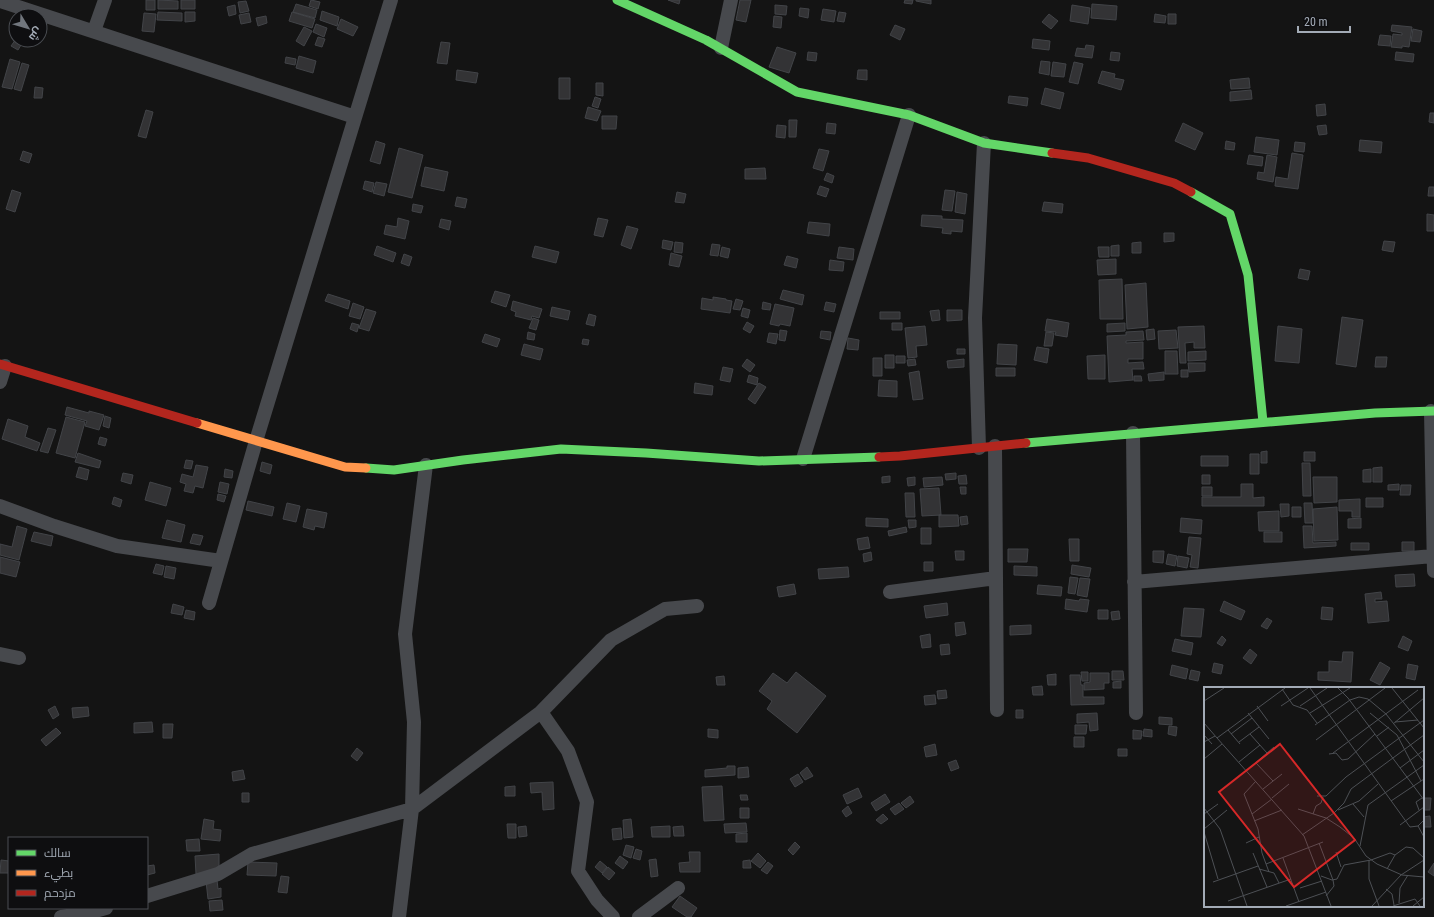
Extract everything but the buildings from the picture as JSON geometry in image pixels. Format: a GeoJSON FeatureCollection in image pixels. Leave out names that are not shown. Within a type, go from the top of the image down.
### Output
{"type":"FeatureCollection","features":[{"type":"Feature","properties":{"kind":"street"},"geometry":{"type":"LineString","coordinates":[[94,31],[105,0]]}},
{"type":"Feature","properties":{"kind":"street"},"geometry":{"type":"LineString","coordinates":[[209,603],[256,440],[392,0]]}},
{"type":"Feature","properties":{"kind":"street"},"geometry":{"type":"LineString","coordinates":[[617,0],[706,40],[797,92],[909,115],[984,143],[1088,158],[1174,184],[1230,214],[1248,275],[1263,422]]}},
{"type":"Feature","properties":{"kind":"street"},"geometry":{"type":"LineString","coordinates":[[720,48],[731,0]]}},
{"type":"Feature","properties":{"kind":"street"},"geometry":{"type":"LineString","coordinates":[[0,1],[355,117]]}},
{"type":"Feature","properties":{"kind":"street"},"geometry":{"type":"LineString","coordinates":[[803,459],[909,115]]}},
{"type":"Feature","properties":{"kind":"street"},"geometry":{"type":"LineString","coordinates":[[979,448],[976,318],[984,143]]}},
{"type":"Feature","properties":{"kind":"street"},"geometry":{"type":"LineString","coordinates":[[0,382],[2,365],[345,467],[394,470],[561,449],[759,461],[900,456],[1263,422],[1375,413],[1432,411],[1434,571]]}},
{"type":"Feature","properties":{"kind":"street"},"geometry":{"type":"LineString","coordinates":[[1133,433],[1136,713]]}},
{"type":"Feature","properties":{"kind":"street"},"geometry":{"type":"LineString","coordinates":[[995,446],[997,710]]}},
{"type":"Feature","properties":{"kind":"street"},"geometry":{"type":"LineString","coordinates":[[399,917],[412,809],[414,722],[405,634],[426,465]]}},
{"type":"Feature","properties":{"kind":"street"},"geometry":{"type":"LineString","coordinates":[[0,506],[54,526],[117,546],[221,561]]}},
{"type":"Feature","properties":{"kind":"street"},"geometry":{"type":"LineString","coordinates":[[1134,582],[1433,556]]}},
{"type":"Feature","properties":{"kind":"street"},"geometry":{"type":"LineString","coordinates":[[890,592],[996,578]]}},
{"type":"Feature","properties":{"kind":"street"},"geometry":{"type":"LineString","coordinates":[[148,896],[218,874],[252,854],[412,809],[541,712],[611,640],[665,609],[697,606]]}},
{"type":"Feature","properties":{"kind":"street"},"geometry":{"type":"LineString","coordinates":[[0,654],[18,658]]}},
{"type":"Feature","properties":{"kind":"street"},"geometry":{"type":"LineString","coordinates":[[541,712],[568,751],[587,802],[578,871],[597,900],[613,917]]}},
{"type":"Feature","properties":{"kind":"street"},"geometry":{"type":"LineString","coordinates":[[639,917],[678,888]]}},
{"type":"Feature","properties":{"kind":"street"},"geometry":{"type":"LineString","coordinates":[[61,917],[102,909]]}},
{"type":"Feature","properties":{"kind":"traffic: fast"},"geometry":{"type":"LineString","coordinates":[[617,0],[706,40],[797,92],[909,115],[984,143],[1052,153]]}},
{"type":"Feature","properties":{"kind":"traffic: fast"},"geometry":{"type":"LineString","coordinates":[[1191,192],[1230,214],[1248,275],[1263,422]]}},
{"type":"Feature","properties":{"kind":"traffic: fast"},"geometry":{"type":"LineString","coordinates":[[1026,443],[1375,413],[1434,411]]}},
{"type":"Feature","properties":{"kind":"traffic: fast"},"geometry":{"type":"LineString","coordinates":[[366,468],[394,470],[463,460],[561,449],[759,461],[879,457]]}},
{"type":"Feature","properties":{"kind":"traffic: slow"},"geometry":{"type":"LineString","coordinates":[[197,423],[345,467],[366,468]]}},
{"type":"Feature","properties":{"kind":"traffic: jam"},"geometry":{"type":"LineString","coordinates":[[1052,153],[1088,158],[1174,183],[1191,192]]}},
{"type":"Feature","properties":{"kind":"traffic: jam"},"geometry":{"type":"LineString","coordinates":[[0,364],[197,423]]}},
{"type":"Feature","properties":{"kind":"traffic: jam"},"geometry":{"type":"LineString","coordinates":[[879,457],[1026,443]]}}]}
